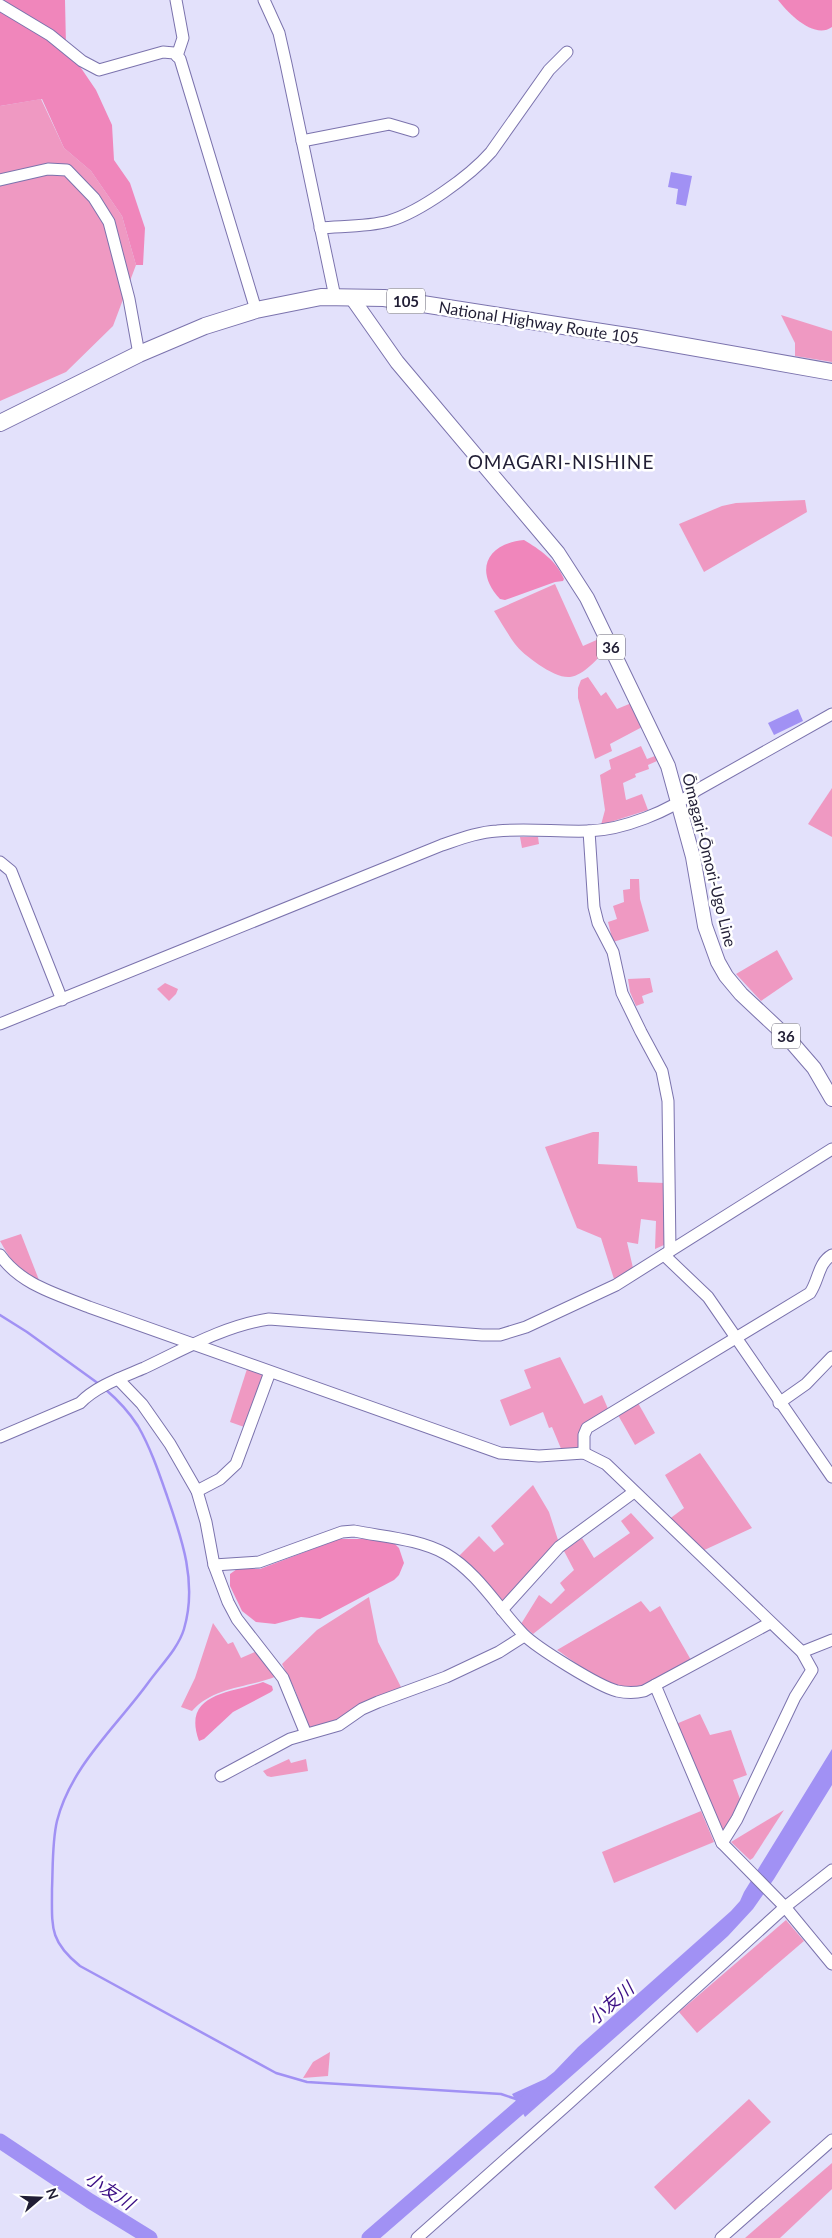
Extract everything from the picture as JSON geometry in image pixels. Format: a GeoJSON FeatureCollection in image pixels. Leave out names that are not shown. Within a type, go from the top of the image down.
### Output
{"type":"FeatureCollection","features":[{"type":"Feature","properties":{"kind":"highway","name":"National Highway Route 105"},"geometry":{"type":"LineString","coordinates":[[0,423],[139,354],[205,326],[256,310],[321,297],[384,298],[544,322],[832,372]]}},
{"type":"Feature","properties":{"kind":"main road","name":"Ōmagari-Ōmori-Ugo Line"},"geometry":{"type":"LineString","coordinates":[[352,298],[364,319],[397,362],[558,553],[587,598],[658,744],[680,803],[693,857],[705,926],[718,962],[726,976],[741,994],[788,1038],[807,1060],[832,1099]]}},
{"type":"Feature","properties":{"kind":"street"},"geometry":{"type":"LineString","coordinates":[[176,0],[183,38],[177,56]]}},
{"type":"Feature","properties":{"kind":"street"},"geometry":{"type":"LineString","coordinates":[[264,0],[278,33],[335,297]]}},
{"type":"Feature","properties":{"kind":"street"},"geometry":{"type":"LineString","coordinates":[[0,6],[50,35],[82,61],[98,70],[163,52],[169,52],[180,59],[256,310]]}},
{"type":"Feature","properties":{"kind":"street"},"geometry":{"type":"LineString","coordinates":[[320,228],[381,223],[400,217],[413,211],[464,177],[491,152],[550,70],[567,52]]}},
{"type":"Feature","properties":{"kind":"street"},"geometry":{"type":"LineString","coordinates":[[302,141],[389,124],[413,131]]}},
{"type":"Feature","properties":{"kind":"street"},"geometry":{"type":"LineString","coordinates":[[0,180],[48,169],[68,170],[94,198],[108,222],[129,299],[139,354]]}},
{"type":"Feature","properties":{"kind":"street"},"geometry":{"type":"LineString","coordinates":[[0,1024],[442,845],[479,833],[495,831],[589,831],[609,829],[652,815],[680,803],[697,790],[832,714]]}},
{"type":"Feature","properties":{"kind":"street"},"geometry":{"type":"LineString","coordinates":[[589,831],[594,907],[598,922],[613,952],[622,992],[662,1071],[668,1101],[667,1253],[708,1297],[779,1403],[832,1477]]}},
{"type":"Feature","properties":{"kind":"street"},"geometry":{"type":"LineString","coordinates":[[0,862],[11,871],[62,1000]]}},
{"type":"Feature","properties":{"kind":"street"},"geometry":{"type":"LineString","coordinates":[[0,1438],[80,1402],[86,1396],[118,1379],[240,1325],[269,1319],[482,1335],[500,1334],[526,1327],[616,1285],[832,1149]]}},
{"type":"Feature","properties":{"kind":"street"},"geometry":{"type":"LineString","coordinates":[[584,1453],[584,1435],[587,1428],[810,1293],[816,1285],[822,1264],[832,1254]]}},
{"type":"Feature","properties":{"kind":"street"},"geometry":{"type":"LineString","coordinates":[[0,1255],[12,1270],[24,1280],[89,1307],[500,1454],[539,1456],[584,1453],[606,1464],[802,1652],[812,1670],[796,1697],[737,1819],[722,1842]]}},
{"type":"Feature","properties":{"kind":"street"},"geometry":{"type":"LineString","coordinates":[[779,1403],[806,1384],[832,1357]]}},
{"type":"Feature","properties":{"kind":"street"},"geometry":{"type":"LineString","coordinates":[[197,1491],[220,1479],[236,1464],[270,1372]]}},
{"type":"Feature","properties":{"kind":"street"},"geometry":{"type":"LineString","coordinates":[[118,1379],[147,1412],[170,1444],[197,1491],[206,1522],[214,1565],[233,1613],[283,1678],[306,1734]]}},
{"type":"Feature","properties":{"kind":"street"},"geometry":{"type":"LineString","coordinates":[[502,1610],[560,1547],[634,1492]]}},
{"type":"Feature","properties":{"kind":"street"},"geometry":{"type":"LineString","coordinates":[[214,1565],[259,1562],[342,1532],[354,1531],[428,1546],[446,1554],[459,1563],[524,1636],[559,1660],[616,1691],[634,1693],[655,1686],[770,1623]]}},
{"type":"Feature","properties":{"kind":"street"},"geometry":{"type":"LineString","coordinates":[[221,1776],[290,1739],[339,1726],[362,1709],[446,1677],[499,1652],[524,1636]]}},
{"type":"Feature","properties":{"kind":"street"},"geometry":{"type":"LineString","coordinates":[[802,1652],[832,1640]]}},
{"type":"Feature","properties":{"kind":"street"},"geometry":{"type":"LineString","coordinates":[[655,1686],[722,1842],[785,1907],[832,1964]]}},
{"type":"Feature","properties":{"kind":"street"},"geometry":{"type":"LineString","coordinates":[[417,2238],[785,1907],[832,1870]]}},
{"type":"Feature","properties":{"kind":"street"},"geometry":{"type":"LineString","coordinates":[[720,2238],[832,2140]]}},
{"type":"Feature","properties":{"kind":"shaded area"},"geometry":{"type":"Polygon","coordinates":[[[0,0],[65,0],[66,46],[96,90],[112,125],[114,160],[130,183],[145,228],[143,265],[136,265],[122,216],[91,171],[64,148],[42,99],[0,106],[0,0]]]}},
{"type":"Feature","properties":{"kind":"shaded area"},"geometry":{"type":"Polygon","coordinates":[[[778,0],[832,0],[832,27],[825,30],[810,28],[788,12],[778,0]]]}},
{"type":"Feature","properties":{"kind":"shaded area"},"geometry":{"type":"Polygon","coordinates":[[[41,99],[64,148],[91,171],[122,216],[136,265],[113,326],[66,372],[0,401],[0,106],[41,99]]]}},
{"type":"Feature","properties":{"kind":"shaded area"},"geometry":{"type":"Polygon","coordinates":[[[671,172],[692,176],[686,206],[676,204],[678,189],[668,187],[671,172]]]}},
{"type":"Feature","properties":{"kind":"shaded area"},"geometry":{"type":"Polygon","coordinates":[[[781,315],[832,331],[832,362],[795,356],[795,343],[781,315]]]}},
{"type":"Feature","properties":{"kind":"shaded area"},"geometry":{"type":"Polygon","coordinates":[[[805,500],[807,512],[704,572],[679,524],[722,506],[736,503],[805,500]]]}},
{"type":"Feature","properties":{"kind":"shaded area"},"geometry":{"type":"Polygon","coordinates":[[[524,540],[552,561],[564,579],[563,581],[555,582],[505,600],[500,599],[487,579],[486,569],[488,560],[501,547],[524,540]]]}},
{"type":"Feature","properties":{"kind":"shaded area"},"geometry":{"type":"Polygon","coordinates":[[[555,584],[583,646],[601,638],[607,649],[585,670],[570,677],[564,677],[548,670],[525,654],[515,644],[494,611],[555,584]]]}},
{"type":"Feature","properties":{"kind":"shaded area"},"geometry":{"type":"Polygon","coordinates":[[[588,677],[601,696],[606,692],[617,709],[634,702],[644,726],[610,744],[612,751],[595,759],[578,698],[578,688],[581,680],[588,677]]]}},
{"type":"Feature","properties":{"kind":"shaded area"},"geometry":{"type":"Polygon","coordinates":[[[798,709],[803,721],[774,735],[768,723],[798,709]]]}},
{"type":"Feature","properties":{"kind":"shaded area"},"geometry":{"type":"Polygon","coordinates":[[[641,746],[647,759],[655,756],[657,761],[648,765],[649,769],[635,774],[636,777],[623,783],[626,800],[642,794],[648,810],[601,825],[605,810],[600,775],[611,769],[609,760],[641,746]]]}},
{"type":"Feature","properties":{"kind":"shaded area"},"geometry":{"type":"Polygon","coordinates":[[[832,788],[832,837],[808,824],[832,788]]]}},
{"type":"Feature","properties":{"kind":"shaded area"},"geometry":{"type":"Polygon","coordinates":[[[520,837],[538,837],[539,844],[522,848],[520,837]]]}},
{"type":"Feature","properties":{"kind":"shaded area"},"geometry":{"type":"Polygon","coordinates":[[[630,879],[639,879],[640,899],[649,931],[613,942],[608,922],[617,919],[613,906],[624,902],[623,890],[630,889],[630,879]]]}},
{"type":"Feature","properties":{"kind":"shaded area"},"geometry":{"type":"Polygon","coordinates":[[[777,950],[793,979],[761,1001],[736,974],[777,950]]]}},
{"type":"Feature","properties":{"kind":"shaded area"},"geometry":{"type":"Polygon","coordinates":[[[650,978],[653,992],[642,996],[644,1003],[636,1006],[630,992],[628,979],[650,978]]]}},
{"type":"Feature","properties":{"kind":"shaded area"},"geometry":{"type":"Polygon","coordinates":[[[165,983],[178,989],[169,1001],[157,989],[165,983]]]}},
{"type":"Feature","properties":{"kind":"shaded area"},"geometry":{"type":"Polygon","coordinates":[[[593,1132],[599,1132],[598,1164],[637,1166],[638,1182],[665,1183],[664,1245],[655,1249],[656,1221],[641,1219],[638,1244],[627,1242],[633,1268],[626,1274],[614,1279],[601,1238],[577,1228],[545,1147],[593,1132]]]}},
{"type":"Feature","properties":{"kind":"shaded area"},"geometry":{"type":"Polygon","coordinates":[[[21,1234],[39,1280],[32,1278],[21,1270],[11,1259],[0,1241],[21,1234]]]}},
{"type":"Feature","properties":{"kind":"shaded area"},"geometry":{"type":"Polygon","coordinates":[[[560,1357],[584,1404],[602,1395],[609,1411],[584,1425],[580,1447],[562,1451],[552,1427],[549,1428],[543,1412],[510,1426],[500,1400],[531,1388],[524,1370],[560,1357]]]}},
{"type":"Feature","properties":{"kind":"shaded area"},"geometry":{"type":"Polygon","coordinates":[[[247,1369],[265,1375],[247,1428],[230,1422],[247,1369]]]}},
{"type":"Feature","properties":{"kind":"shaded area"},"geometry":{"type":"Polygon","coordinates":[[[638,1403],[655,1433],[635,1445],[618,1415],[638,1403]]]}},
{"type":"Feature","properties":{"kind":"shaded area"},"geometry":{"type":"Polygon","coordinates":[[[700,1453],[752,1528],[700,1552],[668,1520],[684,1508],[665,1475],[700,1453]]]}},
{"type":"Feature","properties":{"kind":"shaded area"},"geometry":{"type":"Polygon","coordinates":[[[533,1485],[549,1512],[559,1543],[504,1606],[459,1556],[479,1536],[494,1552],[504,1544],[491,1526],[533,1485]]]}},
{"type":"Feature","properties":{"kind":"shaded area"},"geometry":{"type":"Polygon","coordinates":[[[631,1513],[654,1538],[533,1634],[521,1624],[539,1595],[551,1604],[565,1590],[560,1583],[574,1570],[564,1551],[582,1538],[594,1558],[630,1533],[621,1521],[631,1513]]]}},
{"type":"Feature","properties":{"kind":"shaded area"},"geometry":{"type":"Polygon","coordinates":[[[339,1539],[377,1539],[394,1543],[399,1548],[404,1563],[399,1575],[394,1580],[320,1619],[301,1617],[275,1624],[256,1622],[242,1611],[230,1586],[230,1574],[237,1569],[260,1569],[339,1539]]]}},
{"type":"Feature","properties":{"kind":"shaded area"},"geometry":{"type":"Polygon","coordinates":[[[369,1597],[378,1642],[401,1687],[339,1720],[309,1729],[295,1690],[282,1664],[317,1630],[369,1597]]]}},
{"type":"Feature","properties":{"kind":"shaded area"},"geometry":{"type":"Polygon","coordinates":[[[641,1601],[650,1612],[660,1606],[691,1660],[648,1684],[636,1688],[626,1688],[605,1681],[557,1650],[641,1601]]]}},
{"type":"Feature","properties":{"kind":"shaded area"},"geometry":{"type":"Polygon","coordinates":[[[213,1623],[228,1644],[233,1642],[241,1658],[257,1651],[277,1676],[221,1692],[210,1697],[192,1711],[181,1707],[195,1678],[213,1623]]]}},
{"type":"Feature","properties":{"kind":"shaded area"},"geometry":{"type":"Polygon","coordinates":[[[263,1682],[272,1686],[273,1690],[233,1712],[204,1739],[199,1741],[195,1725],[197,1713],[203,1704],[213,1697],[263,1682]]]}},
{"type":"Feature","properties":{"kind":"shaded area"},"geometry":{"type":"Polygon","coordinates":[[[700,1714],[710,1735],[731,1730],[747,1775],[733,1780],[740,1799],[722,1836],[676,1724],[700,1714]]]}},
{"type":"Feature","properties":{"kind":"shaded area"},"geometry":{"type":"Polygon","coordinates":[[[832,1749],[832,1785],[774,1879],[753,1909],[728,1936],[525,2117],[512,2094],[545,2079],[554,2072],[578,2047],[740,1901],[832,1749]]]}},
{"type":"Feature","properties":{"kind":"shaded area"},"geometry":{"type":"Polygon","coordinates":[[[289,1759],[291,1763],[306,1759],[308,1771],[271,1777],[267,1776],[263,1771],[289,1759]]]}},
{"type":"Feature","properties":{"kind":"shaded area"},"geometry":{"type":"Polygon","coordinates":[[[784,1810],[750,1860],[731,1842],[784,1810]]]}},
{"type":"Feature","properties":{"kind":"shaded area"},"geometry":{"type":"Polygon","coordinates":[[[701,1811],[714,1842],[614,1883],[602,1852],[701,1811]]]}},
{"type":"Feature","properties":{"kind":"shaded area"},"geometry":{"type":"Polygon","coordinates":[[[786,1920],[804,1941],[697,2033],[679,2012],[786,1920]]]}},
{"type":"Feature","properties":{"kind":"shaded area"},"geometry":{"type":"Polygon","coordinates":[[[330,2052],[328,2076],[303,2078],[313,2062],[330,2052]]]}},
{"type":"Feature","properties":{"kind":"shaded area"},"geometry":{"type":"Polygon","coordinates":[[[749,2099],[771,2122],[675,2210],[654,2187],[749,2099]]]}},
{"type":"Feature","properties":{"kind":"shaded area"},"geometry":{"type":"Polygon","coordinates":[[[832,2163],[832,2189],[780,2238],[745,2238],[832,2163]]]}},
{"type":"Feature","properties":{"kind":"waterway"},"geometry":{"type":"LineString","coordinates":[[0,1315],[99,1384]]}},
{"type":"Feature","properties":{"kind":"waterway"},"geometry":{"type":"LineString","coordinates":[[105,1389],[123,1406],[138,1426],[157,1467],[177,1526],[186,1560],[189,1594],[188,1611],[184,1629],[173,1650],[96,1748],[73,1782],[64,1801],[55,1829],[53,1855],[52,1914],[54,1932],[58,1941],[70,1957],[80,1966],[276,2073],[307,2082],[501,2094],[516,2099]]}},
{"type":"Feature","properties":{"kind":"waterway","name":"小友川"},"geometry":{"type":"LineString","coordinates":[[369,2238],[535,2094]]}},
{"type":"Feature","properties":{"kind":"waterway","name":"小友川"},"geometry":{"type":"LineString","coordinates":[[0,2141],[90,2201],[150,2238]]}},
{"type":"Feature","properties":{"kind":"district","name":"OMAGARI-NISHINE"},"geometry":{"type":"Point","coordinates":[561,461]}}]}
